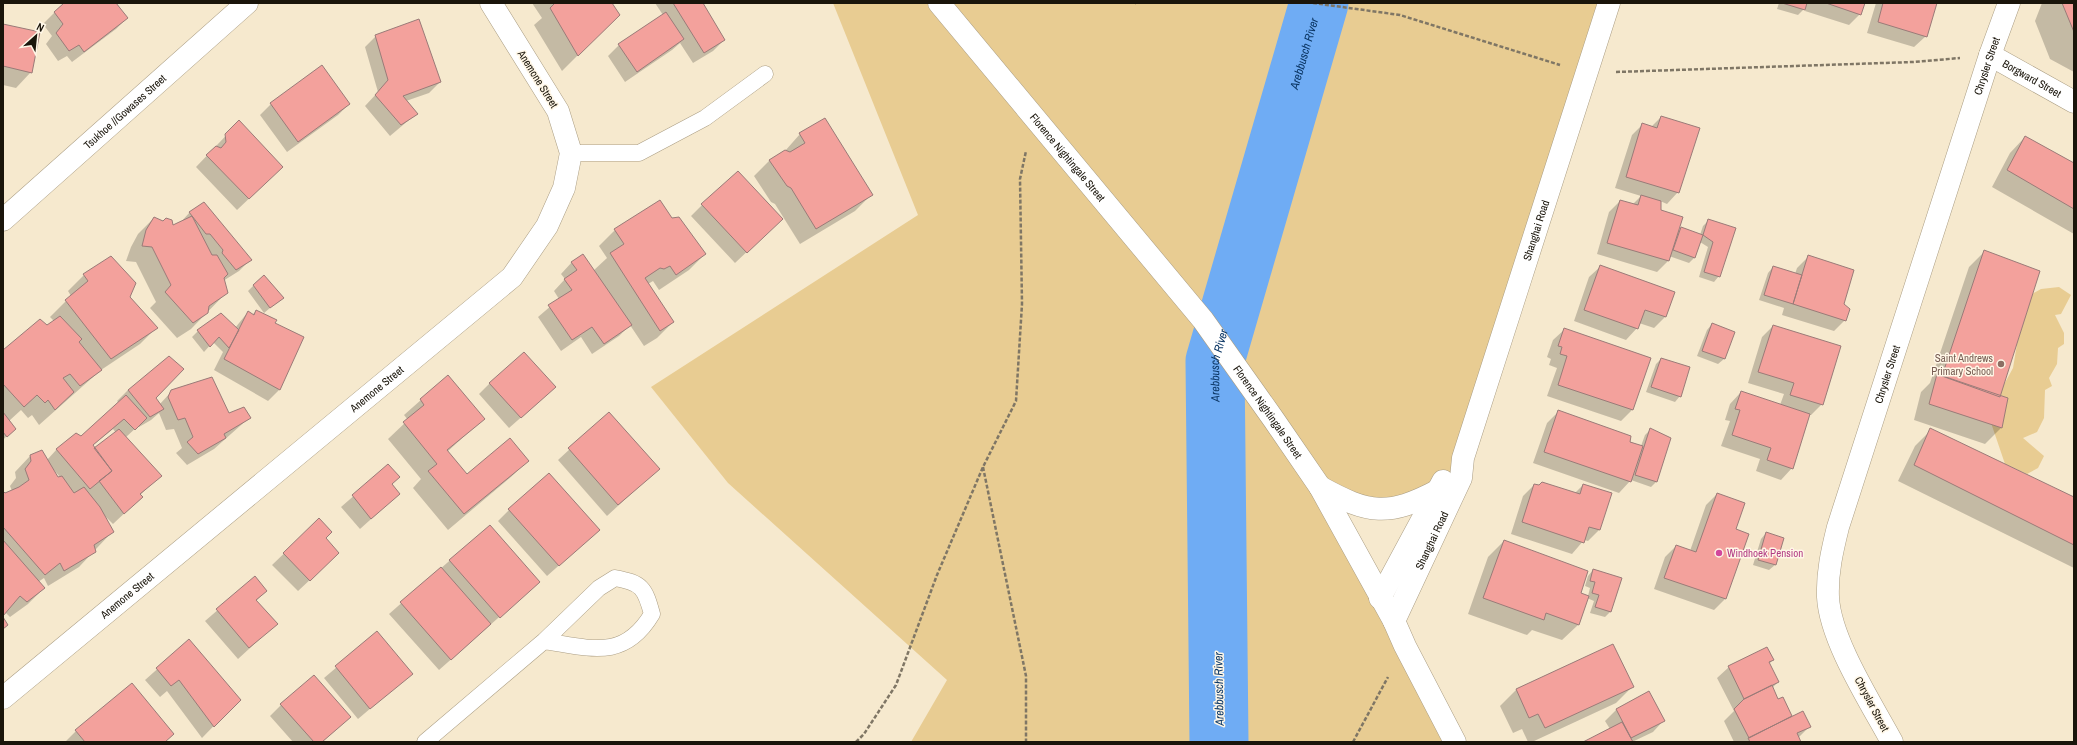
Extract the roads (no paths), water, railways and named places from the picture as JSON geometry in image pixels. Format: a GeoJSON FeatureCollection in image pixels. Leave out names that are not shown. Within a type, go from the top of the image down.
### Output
{"type":"FeatureCollection","features":[{"type":"Feature","properties":{"kind":"street","name":"Tsukhoe //Gowases Street"},"geometry":{"type":"LineString","coordinates":[[3,220],[247,3]]}},
{"type":"Feature","properties":{"kind":"street","name":"Anemone Street"},"geometry":{"type":"LineString","coordinates":[[3,698],[512,276],[547,226],[564,188],[571,153],[558,111],[491,3]]}},
{"type":"Feature","properties":{"kind":"street","name":"Florence Nightingale Street"},"geometry":{"type":"LineString","coordinates":[[939,3],[1203,320],[1274,420],[1320,487],[1394,621],[1405,646],[1455,742]]}},
{"type":"Feature","properties":{"kind":"street","name":"Shanghai Road"},"geometry":{"type":"LineString","coordinates":[[1394,621],[1461,478],[1463,458],[1610,3]]}},
{"type":"Feature","properties":{"kind":"street","name":"Chrysler Street"},"geometry":{"type":"LineString","coordinates":[[1892,742],[1840,645],[1833,623],[1828,598],[1829,566],[1838,528],[1990,54],[2009,3]]}},
{"type":"Feature","properties":{"kind":"street","name":"Borgward Street"},"geometry":{"type":"LineString","coordinates":[[1990,54],[2074,102]]}},
{"type":"Feature","properties":{"kind":"street","name":"Shanghai Road"},"geometry":{"type":"LineString","coordinates":[[1380,598],[1448,472],[1463,458]]}},
{"type":"Feature","properties":{"kind":"street"},"geometry":{"type":"LineString","coordinates":[[1320,487],[1348,503],[1374,509],[1393,508],[1418,501],[1439,490]]}},
{"type":"Feature","properties":{"kind":"lane"},"geometry":{"type":"LineString","coordinates":[[571,153],[639,153],[705,118],[765,74]]}},
{"type":"Feature","properties":{"kind":"lane"},"geometry":{"type":"LineString","coordinates":[[425,742],[544,641],[599,588],[615,578],[633,581],[646,594],[652,614],[643,629],[630,640],[608,648],[585,647],[544,641]]}},
{"type":"Feature","properties":{"kind":"waterway","name":"Arebbusch River"},"geometry":{"type":"LineString","coordinates":[[1219,742],[1215,361],[1319,3]]}},
{"type":"Feature","properties":{"kind":"place","name":"Saint Andrews Primary School"},"geometry":{"type":"Point","coordinates":[2001,364]}},
{"type":"Feature","properties":{"kind":"place","name":"Windhoek Pension"},"geometry":{"type":"Point","coordinates":[1719,553]}}]}
